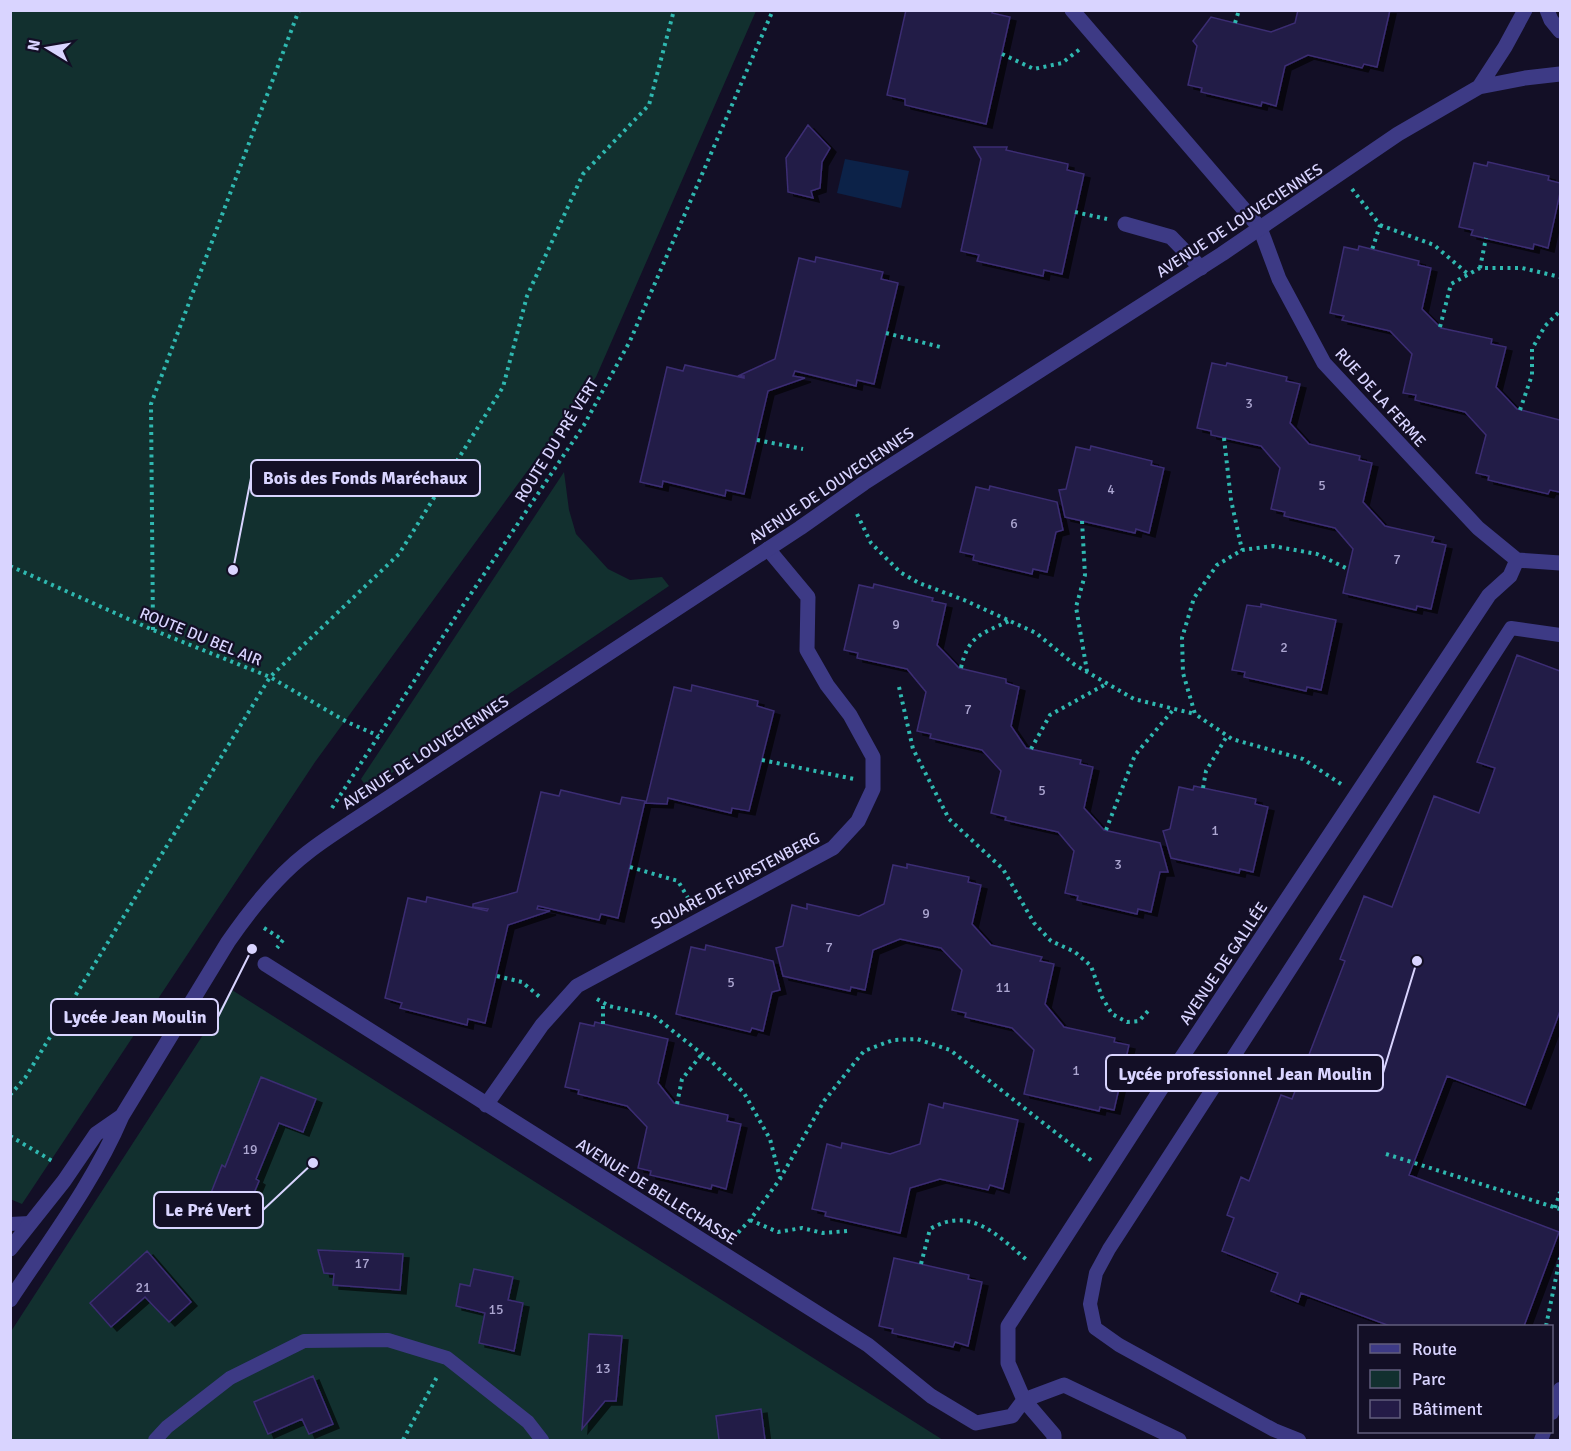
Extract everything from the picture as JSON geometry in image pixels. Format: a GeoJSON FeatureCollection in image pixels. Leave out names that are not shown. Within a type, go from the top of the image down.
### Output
{"type":"FeatureCollection","features":[{"type":"Feature","properties":{"kind":"street","name":"RUE DE LA FERME"},"geometry":{"type":"LineString","coordinates":[[1072,10],[1260,228],[1279,279],[1324,363],[1478,528],[1517,560]]}},
{"type":"Feature","properties":{"kind":"street","name":"AVENUE DE LOUVECIENNES"},"geometry":{"type":"LineString","coordinates":[[1479,87],[1505,47],[1525,10]]}},
{"type":"Feature","properties":{"kind":"street"},"geometry":{"type":"LineString","coordinates":[[1547,10],[1551,21],[1560,31]]}},
{"type":"Feature","properties":{"kind":"street","name":"AVENUE DE LOUVECIENNES"},"geometry":{"type":"LineString","coordinates":[[10,1300],[81,1191],[112,1140],[122,1116],[228,942],[246,916],[276,882],[306,854],[847,495],[1201,267],[1398,134],[1479,87],[1560,74]]}},
{"type":"Feature","properties":{"kind":"street"},"geometry":{"type":"LineString","coordinates":[[1125,224],[1171,237],[1201,267]]}},
{"type":"Feature","properties":{"kind":"street","name":"SQUARE DE FURSTENBERG"},"geometry":{"type":"LineString","coordinates":[[486,1105],[542,1025],[577,986],[833,848],[858,821],[873,789],[873,757],[850,715],[827,685],[807,651],[808,597],[768,549]]}},
{"type":"Feature","properties":{"kind":"street"},"geometry":{"type":"LineString","coordinates":[[1517,560],[1560,563]]}},
{"type":"Feature","properties":{"kind":"street","name":"AVENUE DE GALILÉE"},"geometry":{"type":"LineString","coordinates":[[1054,1440],[1054,1435],[1024,1400],[1008,1363],[1008,1326],[1489,595],[1510,576],[1517,560]]}},
{"type":"Feature","properties":{"kind":"street","name":"AVENUE DE BELLECHASSE"},"geometry":{"type":"LineString","coordinates":[[265,964],[868,1345],[931,1395],[976,1423],[1012,1416],[1024,1400],[1064,1385],[1179,1440]]}},
{"type":"Feature","properties":{"kind":"street"},"geometry":{"type":"LineString","coordinates":[[10,1249],[70,1172],[96,1134],[122,1116]]}},
{"type":"Feature","properties":{"kind":"lane"},"geometry":{"type":"LineString","coordinates":[[1299,1440],[1274,1430],[1119,1346],[1095,1328],[1090,1304],[1096,1273],[1511,628],[1560,635]]}},
{"type":"Feature","properties":{"kind":"lane"},"geometry":{"type":"LineString","coordinates":[[10,1224],[30,1223]]}},
{"type":"Feature","properties":{"kind":"lane"},"geometry":{"type":"LineString","coordinates":[[155,1440],[167,1427],[231,1378],[304,1341],[388,1340],[447,1358],[528,1422],[542,1440]]}},
{"type":"Feature","properties":{"kind":"lane"},"geometry":{"type":"LineString","coordinates":[[1553,1408],[1560,1389]]}},
{"type":"Feature","properties":{"kind":"path"},"geometry":{"type":"LineString","coordinates":[[153,630],[151,404],[299,10]]}},
{"type":"Feature","properties":{"kind":"path"},"geometry":{"type":"LineString","coordinates":[[10,1095],[25,1078],[270,677],[399,554],[503,387],[527,296],[583,174],[649,105],[674,10]]}},
{"type":"Feature","properties":{"kind":"path","name":"ROUTE DU PRÉ VERT"},"geometry":{"type":"LineString","coordinates":[[331,810],[584,425],[630,341],[772,10]]}},
{"type":"Feature","properties":{"kind":"path"},"geometry":{"type":"LineString","coordinates":[[1235,23],[1239,10]]}},
{"type":"Feature","properties":{"kind":"path"},"geometry":{"type":"LineString","coordinates":[[1002,54],[1034,69],[1062,63],[1095,38]]}},
{"type":"Feature","properties":{"kind":"path"},"geometry":{"type":"LineString","coordinates":[[1341,174],[1380,225],[1434,246],[1468,274]]}},
{"type":"Feature","properties":{"kind":"path"},"geometry":{"type":"LineString","coordinates":[[1076,212],[1125,224]]}},
{"type":"Feature","properties":{"kind":"path"},"geometry":{"type":"LineString","coordinates":[[1372,250],[1380,225]]}},
{"type":"Feature","properties":{"kind":"path"},"geometry":{"type":"LineString","coordinates":[[1480,268],[1486,238]]}},
{"type":"Feature","properties":{"kind":"path"},"geometry":{"type":"LineString","coordinates":[[1440,327],[1451,284],[1480,268],[1522,268],[1560,277]]}},
{"type":"Feature","properties":{"kind":"path"},"geometry":{"type":"LineString","coordinates":[[1520,410],[1532,375],[1533,349],[1545,326],[1560,311]]}},
{"type":"Feature","properties":{"kind":"path"},"geometry":{"type":"LineString","coordinates":[[886,333],[940,347]]}},
{"type":"Feature","properties":{"kind":"path"},"geometry":{"type":"LineString","coordinates":[[1224,438],[1231,500],[1242,550]]}},
{"type":"Feature","properties":{"kind":"path"},"geometry":{"type":"LineString","coordinates":[[757,440],[803,449]]}},
{"type":"Feature","properties":{"kind":"path"},"geometry":{"type":"LineString","coordinates":[[847,495],[871,543],[900,572],[920,583],[964,600],[1036,633],[1075,665],[1134,699],[1195,714],[1227,736],[1302,759],[1357,794]]}},
{"type":"Feature","properties":{"kind":"path"},"geometry":{"type":"LineString","coordinates":[[1082,521],[1085,575],[1076,607],[1087,672]]}},
{"type":"Feature","properties":{"kind":"path"},"geometry":{"type":"LineString","coordinates":[[1195,714],[1182,673],[1182,638],[1194,598],[1217,565],[1242,550],[1274,546],[1317,554],[1348,569]]}},
{"type":"Feature","properties":{"kind":"path","name":"ROUTE DU BEL AIR"},"geometry":{"type":"LineString","coordinates":[[10,566],[153,630],[270,677],[347,722],[379,736]]}},
{"type":"Feature","properties":{"kind":"path"},"geometry":{"type":"LineString","coordinates":[[961,669],[964,654],[975,637],[1010,620]]}},
{"type":"Feature","properties":{"kind":"path"},"geometry":{"type":"LineString","coordinates":[[1031,749],[1050,715],[1107,683]]}},
{"type":"Feature","properties":{"kind":"path"},"geometry":{"type":"LineString","coordinates":[[899,687],[913,749],[949,819],[1003,869],[1034,923],[1045,935],[1051,941],[1076,952],[1091,966],[1102,997],[1112,1014],[1127,1022],[1139,1021],[1148,1011]]}},
{"type":"Feature","properties":{"kind":"path"},"geometry":{"type":"LineString","coordinates":[[1106,830],[1135,755],[1173,710]]}},
{"type":"Feature","properties":{"kind":"path"},"geometry":{"type":"LineString","coordinates":[[1203,788],[1206,771],[1227,736]]}},
{"type":"Feature","properties":{"kind":"path"},"geometry":{"type":"LineString","coordinates":[[762,760],[873,782]]}},
{"type":"Feature","properties":{"kind":"path"},"geometry":{"type":"LineString","coordinates":[[630,867],[678,881],[701,920]]}},
{"type":"Feature","properties":{"kind":"path"},"geometry":{"type":"LineString","coordinates":[[246,916],[283,940],[265,964]]}},
{"type":"Feature","properties":{"kind":"path"},"geometry":{"type":"LineString","coordinates":[[497,976],[522,982],[555,1011]]}},
{"type":"Feature","properties":{"kind":"path"},"geometry":{"type":"LineString","coordinates":[[577,986],[609,1006],[654,1016],[702,1054],[744,1093],[770,1139],[780,1179]]}},
{"type":"Feature","properties":{"kind":"path"},"geometry":{"type":"LineString","coordinates":[[603,1003],[603,1024]]}},
{"type":"Feature","properties":{"kind":"path"},"geometry":{"type":"LineString","coordinates":[[720,1251],[750,1220],[780,1179],[824,1101],[864,1051],[892,1040],[917,1040],[950,1050],[1107,1173]]}},
{"type":"Feature","properties":{"kind":"path"},"geometry":{"type":"LineString","coordinates":[[677,1104],[682,1079],[702,1054]]}},
{"type":"Feature","properties":{"kind":"path"},"geometry":{"type":"LineString","coordinates":[[10,1136],[70,1172]]}},
{"type":"Feature","properties":{"kind":"path"},"geometry":{"type":"LineString","coordinates":[[1386,1154],[1558,1209],[1560,1192]]}},
{"type":"Feature","properties":{"kind":"path"},"geometry":{"type":"LineString","coordinates":[[750,1220],[778,1232],[802,1228],[823,1233],[847,1231]]}},
{"type":"Feature","properties":{"kind":"path"},"geometry":{"type":"LineString","coordinates":[[921,1264],[930,1229],[937,1225],[964,1220],[986,1226],[1043,1272]]}},
{"type":"Feature","properties":{"kind":"path"},"geometry":{"type":"LineString","coordinates":[[1546,1325],[1560,1258]]}},
{"type":"Feature","properties":{"kind":"path"},"geometry":{"type":"LineString","coordinates":[[403,1440],[447,1358]]}},
{"type":"Feature","properties":{"kind":"green space"},"geometry":{"type":"Polygon","coordinates":[[[10,11],[756,11],[596,377],[315,762],[22,1204],[10,1199],[10,11]]]}},
{"type":"Feature","properties":{"kind":"green space"},"geometry":{"type":"Polygon","coordinates":[[[564,472],[569,510],[576,534],[608,569],[630,580],[662,577],[669,586],[368,789],[361,779],[564,472]]]}},
{"type":"Feature","properties":{"kind":"green space"},"geometry":{"type":"Polygon","coordinates":[[[232,990],[943,1440],[11,1440],[10,1333],[232,990]]]}},
{"type":"Feature","properties":{"kind":"water"},"geometry":{"type":"Polygon","coordinates":[[[845,159],[909,171],[901,208],[837,193],[845,159]]]}},
{"type":"Feature","properties":{"kind":"building"},"geometry":{"type":"Polygon","coordinates":[[[906,10],[993,10],[992,13],[1010,17],[986,124],[905,105],[905,99],[887,95],[906,10]]]}},
{"type":"Feature","properties":{"kind":"building"},"geometry":{"type":"Polygon","coordinates":[[[1298,10],[1390,10],[1377,67],[1364,64],[1362,68],[1308,55],[1285,66],[1276,106],[1262,102],[1261,106],[1201,92],[1202,88],[1188,85],[1197,46],[1193,41],[1211,17],[1271,32],[1295,23],[1298,10]]]}},
{"type":"Feature","properties":{"kind":"building"},"geometry":{"type":"Polygon","coordinates":[[[808,125],[830,148],[822,162],[820,188],[811,191],[813,198],[788,192],[786,158],[808,125]]]}},
{"type":"Feature","properties":{"kind":"building"},"geometry":{"type":"Polygon","coordinates":[[[974,147],[1007,147],[1006,150],[1068,164],[1067,170],[1084,174],[1062,274],[1044,270],[1043,276],[977,261],[979,255],[961,251],[981,159],[974,147]]]}},
{"type":"Feature","properties":{"kind":"building"},"geometry":{"type":"Polygon","coordinates":[[[1488,162],[1549,176],[1548,180],[1560,183],[1560,193],[1548,248],[1534,244],[1533,249],[1471,235],[1473,230],[1459,227],[1474,163],[1487,166],[1488,162]]]}},
{"type":"Feature","properties":{"kind":"building"},"geometry":{"type":"Polygon","coordinates":[[[1359,246],[1419,261],[1418,265],[1431,268],[1422,309],[1441,328],[1492,339],[1491,344],[1506,347],[1496,387],[1517,409],[1560,420],[1560,492],[1550,490],[1548,494],[1488,480],[1489,476],[1476,473],[1486,435],[1465,412],[1415,400],[1416,395],[1403,393],[1412,354],[1390,331],[1342,320],[1344,316],[1330,313],[1344,247],[1358,250],[1359,246]]]}},
{"type":"Feature","properties":{"kind":"building"},"geometry":{"type":"Polygon","coordinates":[[[816,257],[883,272],[881,279],[898,283],[874,384],[857,380],[856,386],[795,371],[793,376],[805,378],[768,391],[744,494],[726,490],[725,496],[663,481],[662,487],[640,482],[667,367],[683,371],[685,365],[744,378],[744,376],[738,376],[775,359],[799,258],[815,262],[816,257]]]}},
{"type":"Feature","properties":{"kind":"building"},"geometry":{"type":"Polygon","coordinates":[[[1212,363],[1226,366],[1227,363],[1287,377],[1286,381],[1300,384],[1290,423],[1309,444],[1360,456],[1359,460],[1372,463],[1363,502],[1385,526],[1434,537],[1432,542],[1446,545],[1431,609],[1417,606],[1416,610],[1343,593],[1353,549],[1335,528],[1284,516],[1285,512],[1271,509],[1280,468],[1261,446],[1211,435],[1211,431],[1197,428],[1212,363]]]}},
{"type":"Feature","properties":{"kind":"building"},"geometry":{"type":"Polygon","coordinates":[[[1091,446],[1152,461],[1151,465],[1164,468],[1149,533],[1136,529],[1135,533],[1065,517],[1059,490],[1066,489],[1076,447],[1090,450],[1091,446]]]}},
{"type":"Feature","properties":{"kind":"building"},"geometry":{"type":"Polygon","coordinates":[[[990,486],[1057,502],[1063,530],[1056,532],[1047,572],[1033,569],[1032,574],[973,560],[974,555],[960,552],[976,487],[989,490],[990,486]]]}},
{"type":"Feature","properties":{"kind":"building"},"geometry":{"type":"Polygon","coordinates":[[[874,584],[933,598],[932,601],[946,604],[937,645],[959,668],[1006,679],[1006,683],[1019,687],[1011,726],[1026,748],[1081,760],[1080,764],[1093,767],[1084,808],[1104,830],[1160,843],[1168,872],[1160,872],[1151,912],[1138,909],[1137,914],[1077,900],[1078,896],[1065,893],[1074,851],[1058,832],[1005,820],[1006,817],[991,813],[1001,771],[982,750],[930,738],[931,734],[917,731],[926,692],[907,669],[857,658],[858,653],[844,650],[859,585],[873,588],[874,584]]]}},
{"type":"Feature","properties":{"kind":"building"},"geometry":{"type":"Polygon","coordinates":[[[1261,604],[1336,620],[1321,690],[1307,687],[1306,691],[1244,677],[1245,672],[1232,670],[1247,605],[1261,607],[1261,604]]]}},
{"type":"Feature","properties":{"kind":"building"},"geometry":{"type":"Polygon","coordinates":[[[1517,655],[1560,671],[1560,1011],[1525,1105],[1447,1076],[1409,1175],[1559,1232],[1524,1325],[1387,1325],[1301,1293],[1298,1302],[1271,1291],[1278,1273],[1222,1251],[1234,1218],[1227,1215],[1241,1177],[1249,1181],[1281,1095],[1292,1099],[1345,961],[1340,959],[1364,896],[1392,907],[1434,796],[1479,813],[1495,768],[1477,762],[1517,655]]]}},
{"type":"Feature","properties":{"kind":"building"},"geometry":{"type":"Polygon","coordinates":[[[692,685],[758,701],[757,706],[774,711],[749,811],[732,808],[731,813],[668,798],[667,804],[646,803],[674,687],[691,691],[692,685]]]}},
{"type":"Feature","properties":{"kind":"building"},"geometry":{"type":"Polygon","coordinates":[[[1194,786],[1256,799],[1255,804],[1268,807],[1253,872],[1240,869],[1239,873],[1171,858],[1163,831],[1170,829],[1179,787],[1193,790],[1194,786]]]}},
{"type":"Feature","properties":{"kind":"building"},"geometry":{"type":"Polygon","coordinates":[[[561,790],[620,804],[622,797],[645,801],[618,918],[601,914],[599,920],[538,906],[537,909],[550,911],[508,925],[485,1023],[468,1019],[467,1025],[400,1008],[402,1003],[385,998],[408,898],[426,902],[427,897],[487,911],[488,909],[473,907],[473,904],[517,892],[541,792],[559,796],[561,790]]]}},
{"type":"Feature","properties":{"kind":"building"},"geometry":{"type":"Polygon","coordinates":[[[907,864],[969,877],[968,882],[981,885],[972,924],[991,945],[1042,957],[1040,961],[1054,964],[1045,1004],[1064,1027],[1115,1038],[1114,1042],[1129,1045],[1114,1110],[1100,1107],[1099,1111],[1024,1094],[1034,1050],[1012,1028],[965,1017],[966,1013],[952,1010],[962,970],[941,948],[900,939],[873,950],[865,990],[851,987],[850,991],[783,976],[776,948],[783,946],[792,905],[807,909],[807,904],[859,916],[884,904],[893,865],[907,868],[907,864]]]}},
{"type":"Feature","properties":{"kind":"building"},"geometry":{"type":"Polygon","coordinates":[[[706,945],[773,961],[780,990],[772,992],[763,1031],[752,1028],[750,1032],[676,1014],[691,947],[705,950],[706,945]]]}},
{"type":"Feature","properties":{"kind":"building"},"geometry":{"type":"Polygon","coordinates":[[[595,1022],[668,1039],[658,1083],[674,1103],[728,1115],[727,1121],[741,1124],[726,1189],[712,1185],[711,1189],[650,1175],[651,1171],[638,1168],[647,1127],[627,1106],[578,1094],[579,1090],[565,1087],[580,1023],[594,1026],[595,1022]]]}},
{"type":"Feature","properties":{"kind":"building"},"geometry":{"type":"Polygon","coordinates":[[[261,1077],[316,1099],[303,1132],[279,1123],[256,1179],[259,1181],[246,1212],[209,1198],[222,1165],[225,1167],[261,1077]]]}},
{"type":"Feature","properties":{"kind":"building"},"geometry":{"type":"Polygon","coordinates":[[[944,1103],[1018,1120],[1003,1189],[990,1185],[988,1190],[940,1179],[910,1188],[900,1233],[825,1216],[826,1212],[812,1209],[827,1144],[841,1148],[842,1143],[890,1154],[920,1144],[929,1104],[943,1108],[944,1103]]]}},
{"type":"Feature","properties":{"kind":"building"},"geometry":{"type":"Polygon","coordinates":[[[318,1250],[403,1254],[400,1290],[333,1285],[334,1274],[324,1273],[318,1250]]]}},
{"type":"Feature","properties":{"kind":"building"},"geometry":{"type":"Polygon","coordinates":[[[147,1251],[191,1302],[169,1322],[145,1297],[111,1327],[90,1303],[147,1251]]]}},
{"type":"Feature","properties":{"kind":"building"},"geometry":{"type":"Polygon","coordinates":[[[894,1258],[969,1275],[968,1279],[982,1282],[968,1346],[955,1342],[953,1347],[892,1333],[893,1329],[879,1326],[894,1258]]]}},
{"type":"Feature","properties":{"kind":"building"},"geometry":{"type":"Polygon","coordinates":[[[474,1269],[513,1277],[508,1300],[523,1303],[514,1351],[479,1343],[485,1313],[456,1306],[460,1284],[470,1286],[474,1269]]]}},
{"type":"Feature","properties":{"kind":"building"},"geometry":{"type":"Polygon","coordinates":[[[589,1334],[622,1336],[616,1401],[605,1401],[582,1429],[589,1334]]]}},
{"type":"Feature","properties":{"kind":"building"},"geometry":{"type":"Polygon","coordinates":[[[313,1376],[333,1424],[309,1434],[302,1419],[268,1434],[254,1402],[313,1376]]]}},
{"type":"Feature","properties":{"kind":"building"},"geometry":{"type":"Polygon","coordinates":[[[761,1409],[765,1440],[719,1440],[716,1416],[761,1409]]]}},
{"type":"Feature","properties":{"kind":"place","name":"Bois des Fonds Maréchaux"},"geometry":{"type":"Point","coordinates":[233,570]}},
{"type":"Feature","properties":{"kind":"place","name":"Lycée Jean Moulin"},"geometry":{"type":"Point","coordinates":[252,949]}},
{"type":"Feature","properties":{"kind":"place","name":"Lycée professionnel Jean Moulin"},"geometry":{"type":"Point","coordinates":[1417,961]}},
{"type":"Feature","properties":{"kind":"place","name":"Le Pré Vert"},"geometry":{"type":"Point","coordinates":[313,1163]}}]}
